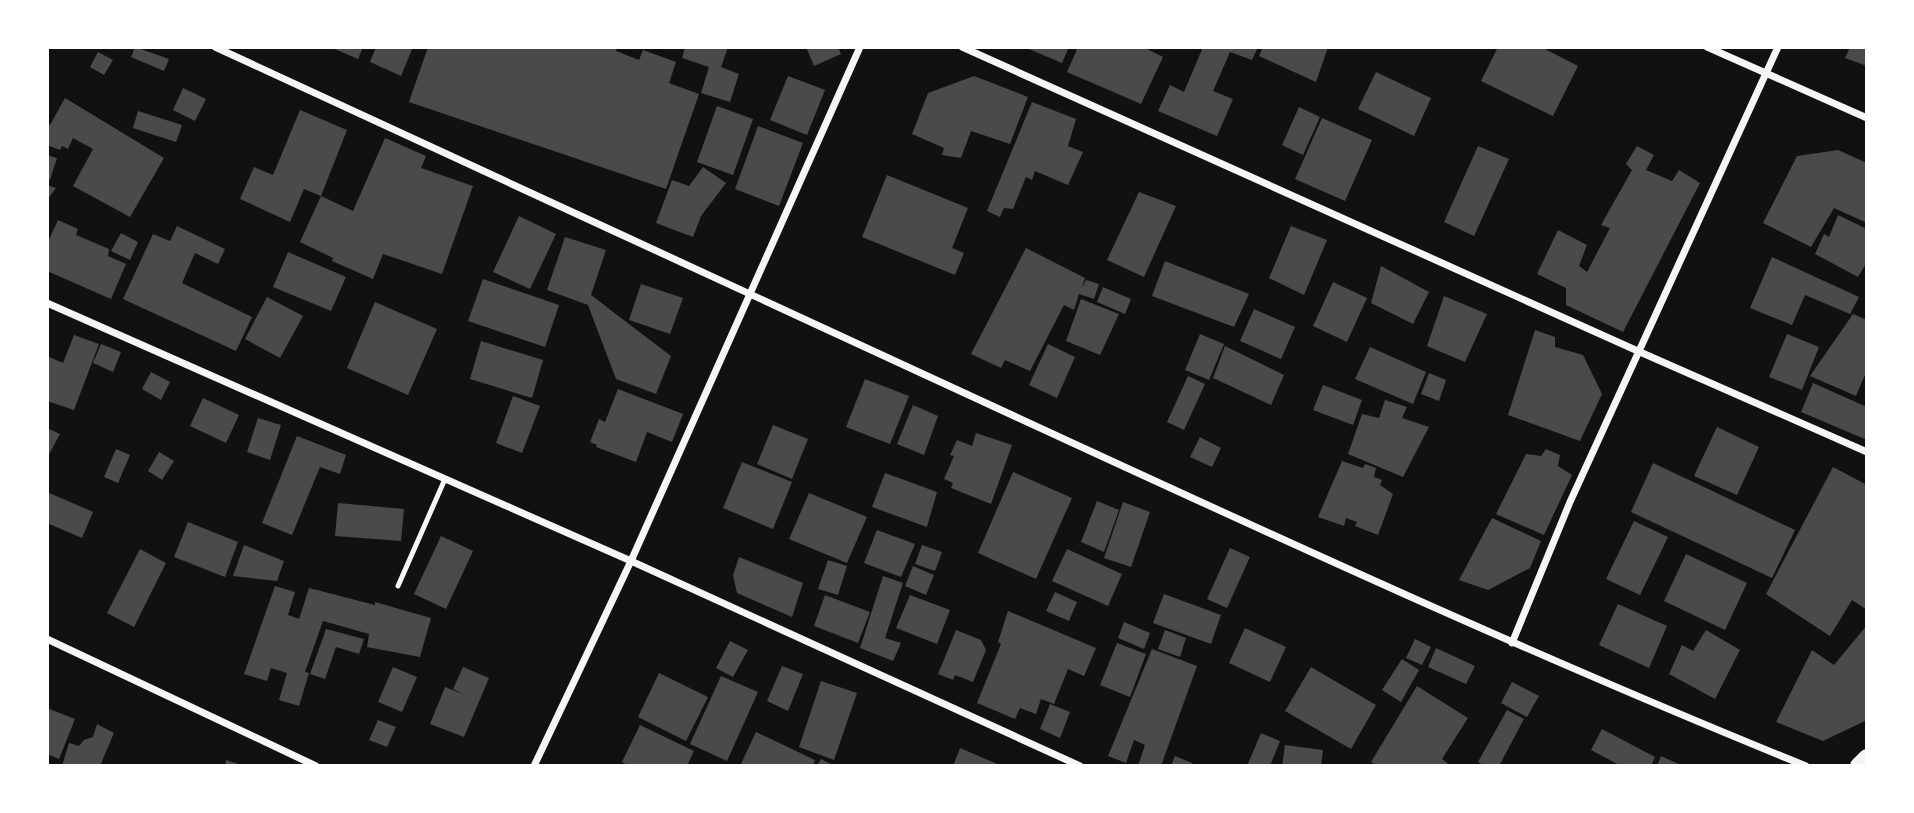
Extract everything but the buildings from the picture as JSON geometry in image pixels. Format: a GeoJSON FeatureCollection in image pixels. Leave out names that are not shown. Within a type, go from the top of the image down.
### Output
{"type":"FeatureCollection","features":[{"type":"Feature","properties":{"kind":"main road"},"geometry":{"type":"LineString","coordinates":[[1859,766],[1867,758]]}},
{"type":"Feature","properties":{"kind":"street"},"geometry":{"type":"LineString","coordinates":[[215,47],[1512,643],[1806,766]]}},
{"type":"Feature","properties":{"kind":"street"},"geometry":{"type":"LineString","coordinates":[[534,766],[631,561],[860,47]]}},
{"type":"Feature","properties":{"kind":"street"},"geometry":{"type":"LineString","coordinates":[[962,47],[1867,452]]}},
{"type":"Feature","properties":{"kind":"street"},"geometry":{"type":"LineString","coordinates":[[1707,47],[1867,118]]}},
{"type":"Feature","properties":{"kind":"street"},"geometry":{"type":"LineString","coordinates":[[1512,643],[1570,502],[1778,47]]}},
{"type":"Feature","properties":{"kind":"street"},"geometry":{"type":"LineString","coordinates":[[47,303],[631,561],[1080,766]]}},
{"type":"Feature","properties":{"kind":"street"},"geometry":{"type":"LineString","coordinates":[[47,639],[316,766]]}},
{"type":"Feature","properties":{"kind":"lane"},"geometry":{"type":"LineString","coordinates":[[398,586],[445,479]]}}]}
